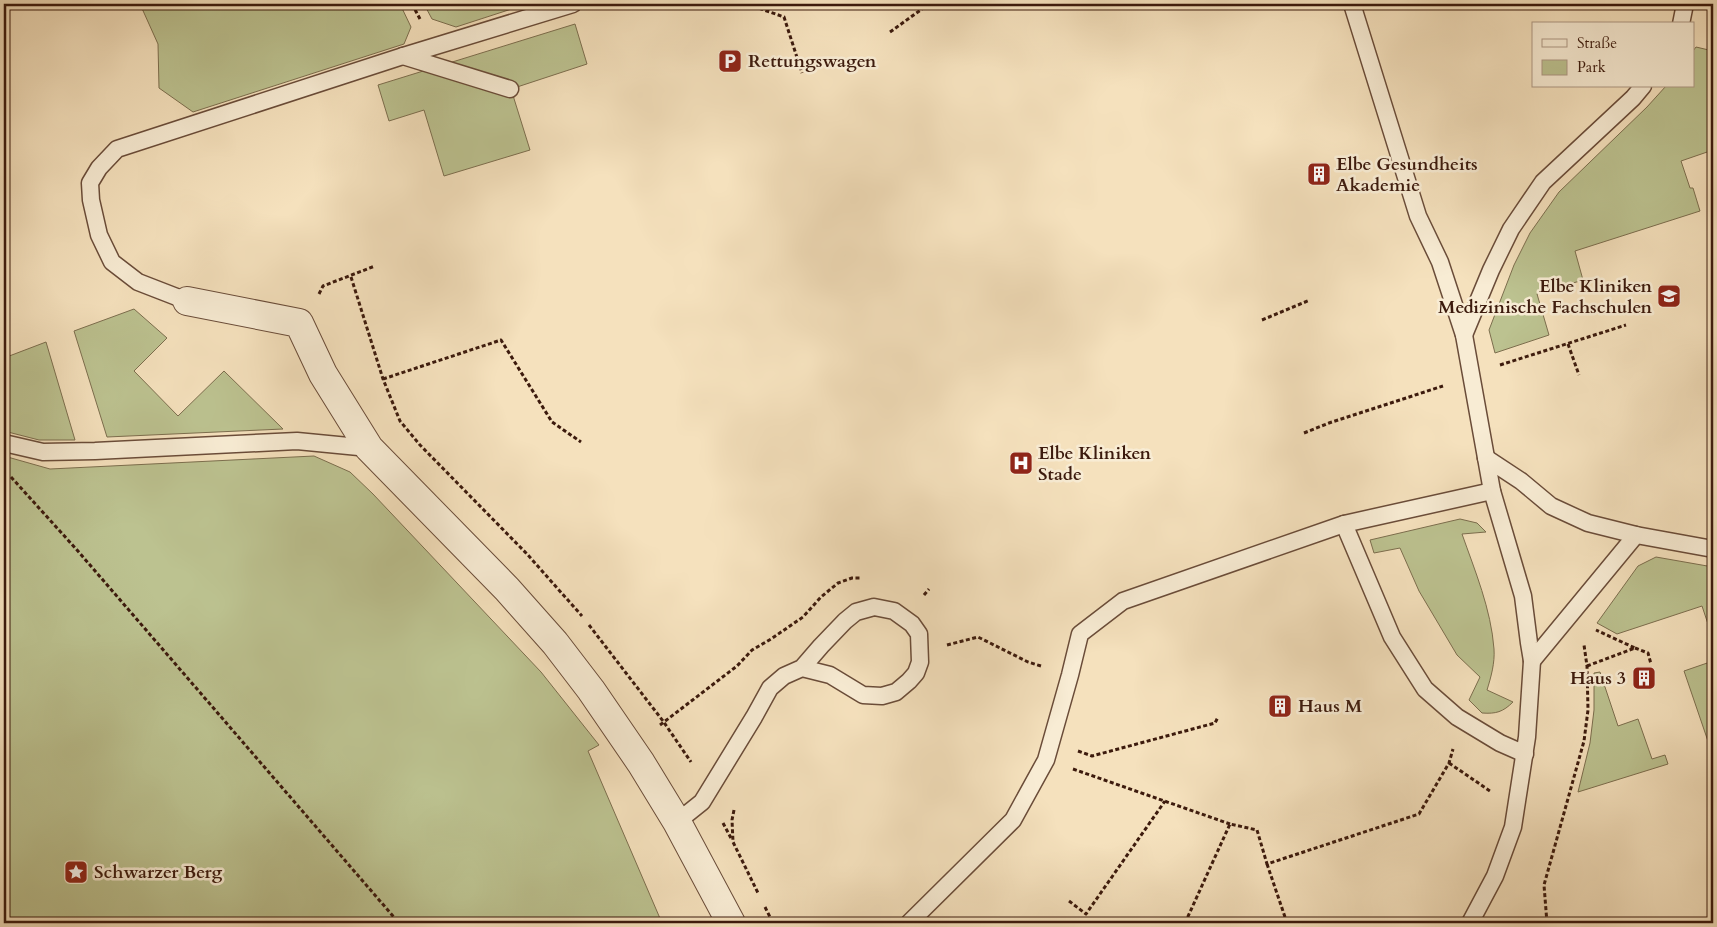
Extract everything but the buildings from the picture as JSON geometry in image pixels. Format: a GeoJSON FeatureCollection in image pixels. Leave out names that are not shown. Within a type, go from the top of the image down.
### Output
{"type":"FeatureCollection","features":[{"type":"Feature","properties":{"kind":"street"},"geometry":{"type":"LineString","coordinates":[[187,301],[300,323],[323,374],[369,448],[507,589],[554,643],[591,690],[641,763],[677,822],[731,923]]}},
{"type":"Feature","properties":{"kind":"lane"},"geometry":{"type":"LineString","coordinates":[[187,301],[138,282],[112,262],[99,236],[91,200],[90,183],[99,168],[117,149],[403,56],[573,4]]}},
{"type":"Feature","properties":{"kind":"lane"},"geometry":{"type":"LineString","coordinates":[[1352,4],[1418,216],[1440,262],[1464,335],[1492,491],[1523,596],[1532,661],[1527,737],[1513,827],[1496,876],[1470,923]]}},
{"type":"Feature","properties":{"kind":"lane"},"geometry":{"type":"LineString","coordinates":[[1681,22],[1685,4]]}},
{"type":"Feature","properties":{"kind":"lane"},"geometry":{"type":"LineString","coordinates":[[403,56],[510,89]]}},
{"type":"Feature","properties":{"kind":"lane"},"geometry":{"type":"LineString","coordinates":[[1464,335],[1490,270],[1511,229],[1543,182],[1634,98],[1642,88]]}},
{"type":"Feature","properties":{"kind":"lane"},"geometry":{"type":"LineString","coordinates":[[4,443],[43,452],[297,441],[369,448]]}},
{"type":"Feature","properties":{"kind":"lane"},"geometry":{"type":"LineString","coordinates":[[1486,458],[1521,481],[1551,506],[1588,523],[1636,535],[1713,549]]}},
{"type":"Feature","properties":{"kind":"lane"},"geometry":{"type":"LineString","coordinates":[[910,923],[1013,820],[1046,760],[1080,634],[1123,601],[1344,524],[1492,491]]}},
{"type":"Feature","properties":{"kind":"lane"},"geometry":{"type":"LineString","coordinates":[[1344,524],[1392,637],[1425,689],[1462,720],[1500,743],[1524,754]]}},
{"type":"Feature","properties":{"kind":"lane"},"geometry":{"type":"LineString","coordinates":[[1532,661],[1636,535]]}},
{"type":"Feature","properties":{"kind":"lane"},"geometry":{"type":"LineString","coordinates":[[677,822],[702,802],[770,688],[784,676],[802,668],[821,646],[856,612],[874,607],[894,611],[912,624],[919,634],[920,662],[916,672],[909,681],[896,692],[882,696],[863,695],[830,675],[802,668]]}},
{"type":"Feature","properties":{"kind":"path"},"geometry":{"type":"LineString","coordinates":[[747,4],[784,17],[802,73]]}},
{"type":"Feature","properties":{"kind":"path"},"geometry":{"type":"LineString","coordinates":[[890,32],[928,4]]}},
{"type":"Feature","properties":{"kind":"path"},"geometry":{"type":"LineString","coordinates":[[300,323],[324,286],[375,266]]}},
{"type":"Feature","properties":{"kind":"path"},"geometry":{"type":"LineString","coordinates":[[351,277],[384,379],[400,421],[420,445],[527,554],[576,610],[621,664],[663,722]]}},
{"type":"Feature","properties":{"kind":"path"},"geometry":{"type":"LineString","coordinates":[[1262,320],[1310,300]]}},
{"type":"Feature","properties":{"kind":"path"},"geometry":{"type":"LineString","coordinates":[[1304,433],[1329,423],[1447,385],[1470,374],[1626,325]]}},
{"type":"Feature","properties":{"kind":"path"},"geometry":{"type":"LineString","coordinates":[[384,379],[501,340],[552,422],[581,442]]}},
{"type":"Feature","properties":{"kind":"path"},"geometry":{"type":"LineString","coordinates":[[1568,344],[1579,375]]}},
{"type":"Feature","properties":{"kind":"path"},"geometry":{"type":"LineString","coordinates":[[10,476],[83,557],[400,923]]}},
{"type":"Feature","properties":{"kind":"path"},"geometry":{"type":"LineString","coordinates":[[660,725],[737,666],[752,650],[802,617],[838,583],[852,578],[861,578]]}},
{"type":"Feature","properties":{"kind":"path"},"geometry":{"type":"LineString","coordinates":[[1589,626],[1648,653],[1651,664]]}},
{"type":"Feature","properties":{"kind":"path"},"geometry":{"type":"LineString","coordinates":[[978,637],[1028,662]]}},
{"type":"Feature","properties":{"kind":"path"},"geometry":{"type":"LineString","coordinates":[[1547,923],[1544,885],[1584,741],[1588,710],[1587,666],[1584,642]]}},
{"type":"Feature","properties":{"kind":"path"},"geometry":{"type":"LineString","coordinates":[[1587,666],[1635,648]]}},
{"type":"Feature","properties":{"kind":"path"},"geometry":{"type":"LineString","coordinates":[[1051,743],[1092,756],[1215,723],[1218,717]]}},
{"type":"Feature","properties":{"kind":"path"},"geometry":{"type":"LineString","coordinates":[[1267,864],[1419,814],[1449,763],[1462,720]]}},
{"type":"Feature","properties":{"kind":"path"},"geometry":{"type":"LineString","coordinates":[[1046,760],[1230,824],[1257,830],[1286,922],[1276,923]]}},
{"type":"Feature","properties":{"kind":"path"},"geometry":{"type":"LineString","coordinates":[[1449,763],[1516,809]]}},
{"type":"Feature","properties":{"kind":"path"},"geometry":{"type":"LineString","coordinates":[[1069,902],[1086,914],[1165,801]]}},
{"type":"Feature","properties":{"kind":"path"},"geometry":{"type":"LineString","coordinates":[[735,805],[732,820],[733,842],[773,923]]}},
{"type":"Feature","properties":{"kind":"path"},"geometry":{"type":"LineString","coordinates":[[1185,923],[1230,824]]}},
{"type":"Feature","properties":{"kind":"green space"},"geometry":{"type":"Polygon","coordinates":[[[140,4],[380,4],[382,7],[388,4],[400,4],[411,27],[404,44],[193,112],[159,88],[158,44],[140,4]]]}},
{"type":"Feature","properties":{"kind":"green space"},"geometry":{"type":"Polygon","coordinates":[[[424,4],[527,4],[456,27],[432,19],[424,4]]]}},
{"type":"Feature","properties":{"kind":"green space"},"geometry":{"type":"Polygon","coordinates":[[[575,24],[587,64],[511,89],[530,150],[444,176],[424,110],[389,121],[378,85],[575,24]]]}},
{"type":"Feature","properties":{"kind":"green space"},"geometry":{"type":"Polygon","coordinates":[[[1696,47],[1713,51],[1713,150],[1681,161],[1690,188],[1693,188],[1700,211],[1575,251],[1583,280],[1537,294],[1549,335],[1495,353],[1489,330],[1514,265],[1530,233],[1559,192],[1664,88],[1694,88],[1694,50],[1696,47]]]}},
{"type":"Feature","properties":{"kind":"green space"},"geometry":{"type":"Polygon","coordinates":[[[134,309],[167,338],[134,371],[178,416],[224,371],[283,429],[107,437],[74,331],[134,309]]]}},
{"type":"Feature","properties":{"kind":"green space"},"geometry":{"type":"Polygon","coordinates":[[[46,342],[75,440],[39,440],[4,431],[4,358],[46,342]]]}},
{"type":"Feature","properties":{"kind":"green space"},"geometry":{"type":"Polygon","coordinates":[[[4,456],[50,469],[314,456],[350,472],[541,672],[599,745],[588,751],[662,923],[4,923],[4,456]]]}},
{"type":"Feature","properties":{"kind":"green space"},"geometry":{"type":"Polygon","coordinates":[[[1460,519],[1477,523],[1486,532],[1462,534],[1490,619],[1494,659],[1487,690],[1513,702],[1495,713],[1482,713],[1469,700],[1480,677],[1457,655],[1419,591],[1400,548],[1374,553],[1370,540],[1460,519]]]}},
{"type":"Feature","properties":{"kind":"green space"},"geometry":{"type":"Polygon","coordinates":[[[1656,557],[1713,567],[1713,639],[1702,606],[1617,634],[1597,623],[1638,566],[1656,557]]]}},
{"type":"Feature","properties":{"kind":"green space"},"geometry":{"type":"Polygon","coordinates":[[[1713,661],[1713,749],[1711,750],[1684,671],[1713,661]]]}},
{"type":"Feature","properties":{"kind":"green space"},"geometry":{"type":"Polygon","coordinates":[[[1600,672],[1618,726],[1638,719],[1652,759],[1665,755],[1668,764],[1578,792],[1590,743],[1594,710],[1594,673],[1600,672]]]}},
{"type":"Feature","properties":{"kind":"place","name":"Rettungswagen"},"geometry":{"type":"Point","coordinates":[730,61]}},
{"type":"Feature","properties":{"kind":"place","name":"Elbe Gesundheits Akademie"},"geometry":{"type":"Point","coordinates":[1319,174]}},
{"type":"Feature","properties":{"kind":"place","name":"Elbe Kliniken Medizinische Fachschulen"},"geometry":{"type":"Point","coordinates":[1669,296]}},
{"type":"Feature","properties":{"kind":"place","name":"Elbe Kliniken Stade"},"geometry":{"type":"Point","coordinates":[1021,463]}},
{"type":"Feature","properties":{"kind":"place","name":"Haus 3"},"geometry":{"type":"Point","coordinates":[1644,678]}},
{"type":"Feature","properties":{"kind":"place","name":"Haus M"},"geometry":{"type":"Point","coordinates":[1280,706]}},
{"type":"Feature","properties":{"kind":"place","name":"Schwarzer Berg"},"geometry":{"type":"Point","coordinates":[76,872]}}]}
